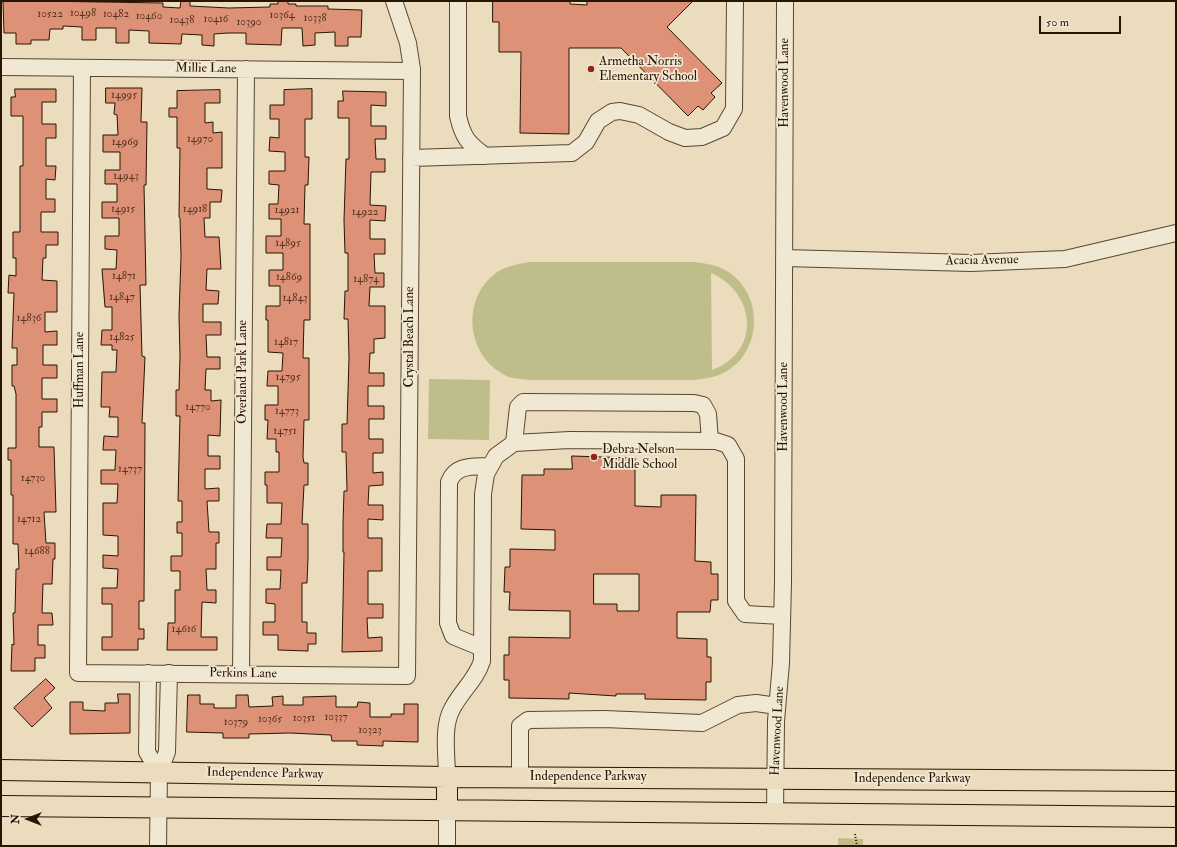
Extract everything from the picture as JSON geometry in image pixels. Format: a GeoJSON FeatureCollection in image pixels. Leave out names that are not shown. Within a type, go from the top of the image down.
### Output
{"type":"FeatureCollection","features":[{"type":"Feature","properties":{"kind":"main road","name":"Independence Parkway"},"geometry":{"type":"LineString","coordinates":[[1,770],[447,777],[1176,780]]}},
{"type":"Feature","properties":{"kind":"main road"},"geometry":{"type":"LineString","coordinates":[[447,777],[447,810]]}},
{"type":"Feature","properties":{"kind":"main road"},"geometry":{"type":"LineString","coordinates":[[1,806],[1176,818]]}},
{"type":"Feature","properties":{"kind":"street","name":"Crystal Beach Lane"},"geometry":{"type":"LineString","coordinates":[[394,1],[408,43],[412,71],[407,676]]}},
{"type":"Feature","properties":{"kind":"street"},"geometry":{"type":"LineString","coordinates":[[458,1],[458,116],[461,132],[468,143],[485,156]]}},
{"type":"Feature","properties":{"kind":"street"},"geometry":{"type":"LineString","coordinates":[[411,158],[572,153],[586,142],[598,121],[612,112],[620,111],[639,115],[669,132],[685,138],[702,137],[723,128],[734,109],[735,1]]}},
{"type":"Feature","properties":{"kind":"street","name":"Havenwood Lane"},"geometry":{"type":"LineString","coordinates":[[775,813],[777,706],[782,663],[785,1]]}},
{"type":"Feature","properties":{"kind":"street","name":"Millie Lane"},"geometry":{"type":"LineString","coordinates":[[1,67],[412,71]]}},
{"type":"Feature","properties":{"kind":"street","name":"Huffman Lane"},"geometry":{"type":"LineString","coordinates":[[78,673],[82,68]]}},
{"type":"Feature","properties":{"kind":"street","name":"Overland Park Lane"},"geometry":{"type":"LineString","coordinates":[[241,674],[246,69]]}},
{"type":"Feature","properties":{"kind":"street","name":"Acacia Avenue"},"geometry":{"type":"LineString","coordinates":[[784,258],[972,263],[1065,259],[1176,233]]}},
{"type":"Feature","properties":{"kind":"street"},"geometry":{"type":"LineString","coordinates":[[514,442],[518,407],[524,402],[694,403],[703,405],[708,414],[710,440]]}},
{"type":"Feature","properties":{"kind":"street"},"geometry":{"type":"LineString","coordinates":[[447,777],[447,727],[451,710],[460,695],[474,680],[479,672],[482,661],[483,494],[486,474],[496,456],[514,442],[570,440],[710,440],[728,445],[736,459],[736,601],[745,614],[782,616]]}},
{"type":"Feature","properties":{"kind":"street"},"geometry":{"type":"LineString","coordinates":[[482,648],[459,640],[453,636],[448,623],[449,482],[454,472],[460,469],[490,466]]}},
{"type":"Feature","properties":{"kind":"street","name":"Perkins Lane"},"geometry":{"type":"LineString","coordinates":[[78,673],[407,676]]}},
{"type":"Feature","properties":{"kind":"street"},"geometry":{"type":"LineString","coordinates":[[148,673],[147,752],[159,772]]}},
{"type":"Feature","properties":{"kind":"street"},"geometry":{"type":"LineString","coordinates":[[158,846],[159,772],[167,752],[168,673]]}},
{"type":"Feature","properties":{"kind":"street"},"geometry":{"type":"LineString","coordinates":[[520,777],[520,726],[528,720],[604,719],[702,723],[738,705],[756,702],[777,706]]}},
{"type":"Feature","properties":{"kind":"street"},"geometry":{"type":"LineString","coordinates":[[447,810],[447,846]]}},
{"type":"Feature","properties":{"kind":"path"},"geometry":{"type":"LineString","coordinates":[[855,834],[856,846]]}},
{"type":"Feature","properties":{"kind":"shaded area"},"geometry":{"type":"Polygon","coordinates":[[[530,262],[695,262],[709,264],[726,270],[740,283],[748,294],[752,307],[754,321],[748,348],[740,359],[726,372],[713,377],[695,380],[530,380],[512,378],[497,370],[486,359],[478,346],[473,330],[473,315],[476,299],[484,285],[496,273],[508,267],[530,262]],[[711,273],[712,370],[726,363],[737,353],[744,341],[747,328],[746,315],[742,302],[734,290],[724,280],[711,273]]]}},
{"type":"Feature","properties":{"kind":"shaded area"},"geometry":{"type":"Polygon","coordinates":[[[429,379],[490,380],[489,440],[428,439],[429,379]]]}},
{"type":"Feature","properties":{"kind":"shaded area"},"geometry":{"type":"Polygon","coordinates":[[[838,838],[863,839],[863,846],[838,846],[838,838]]]}},
{"type":"Feature","properties":{"kind":"building"},"geometry":{"type":"Polygon","coordinates":[[[40,1],[163,3],[163,7],[180,8],[181,1],[190,1],[190,6],[229,8],[270,7],[270,4],[278,4],[278,1],[288,1],[288,4],[296,4],[296,6],[328,6],[328,9],[362,10],[361,37],[348,37],[348,46],[335,46],[335,32],[315,33],[315,45],[303,46],[302,28],[282,28],[281,45],[246,44],[246,33],[228,33],[214,34],[214,46],[202,45],[202,35],[182,34],[181,44],[149,43],[149,31],[129,30],[129,43],[116,43],[116,28],[96,28],[96,40],[82,40],[82,27],[63,26],[63,29],[50,29],[49,40],[31,40],[31,44],[16,44],[16,33],[4,33],[3,2],[40,1]]]}},
{"type":"Feature","properties":{"kind":"building"},"geometry":{"type":"Polygon","coordinates":[[[493,1],[570,1],[570,4],[587,5],[587,1],[693,1],[667,27],[722,83],[711,93],[715,97],[703,110],[698,106],[688,116],[621,48],[569,48],[569,134],[520,133],[521,52],[499,52],[499,22],[493,22],[493,1]]]}},
{"type":"Feature","properties":{"kind":"building"},"geometry":{"type":"Polygon","coordinates":[[[106,88],[142,88],[141,122],[147,122],[146,185],[144,185],[146,285],[140,285],[142,356],[145,357],[142,423],[145,423],[144,601],[139,601],[139,629],[144,629],[144,639],[138,639],[138,650],[102,650],[102,637],[112,637],[112,604],[102,604],[102,588],[117,588],[118,569],[103,568],[103,555],[118,556],[118,536],[103,535],[103,503],[117,503],[118,484],[101,484],[101,470],[115,470],[116,450],[103,450],[104,436],[118,437],[118,417],[109,417],[110,407],[101,407],[102,372],[116,372],[117,350],[112,350],[112,345],[101,345],[102,330],[112,330],[112,307],[105,307],[102,269],[116,269],[117,250],[105,249],[105,236],[119,236],[119,218],[102,218],[102,202],[117,202],[117,184],[105,184],[105,170],[120,170],[120,152],[103,152],[103,135],[118,135],[117,115],[114,114],[115,103],[106,103],[106,88]]]}},
{"type":"Feature","properties":{"kind":"building"},"geometry":{"type":"Polygon","coordinates":[[[15,89],[56,89],[56,102],[42,102],[42,124],[56,124],[56,138],[46,138],[46,166],[56,166],[55,180],[46,179],[46,199],[55,199],[55,212],[41,212],[41,232],[58,232],[58,245],[46,245],[46,258],[43,258],[42,280],[57,281],[57,312],[45,312],[45,332],[57,331],[57,345],[43,345],[43,365],[57,365],[57,378],[42,378],[42,399],[57,399],[57,412],[42,412],[42,427],[39,427],[39,447],[54,447],[56,512],[44,512],[46,543],[55,543],[55,559],[53,559],[52,584],[43,584],[42,613],[52,613],[53,625],[38,625],[38,645],[45,645],[45,658],[35,658],[35,671],[11,671],[12,644],[14,645],[13,613],[15,613],[16,569],[19,569],[18,544],[13,544],[11,460],[8,460],[8,448],[16,448],[16,394],[14,386],[12,386],[12,365],[17,365],[17,348],[12,348],[14,293],[8,293],[9,275],[16,276],[16,258],[13,258],[13,232],[20,232],[20,166],[23,166],[23,116],[11,116],[11,97],[15,97],[15,89]]]}},
{"type":"Feature","properties":{"kind":"building"},"geometry":{"type":"Polygon","coordinates":[[[312,89],[312,119],[305,119],[305,157],[309,157],[308,185],[305,185],[304,224],[310,224],[310,320],[304,320],[303,358],[309,358],[309,420],[304,420],[303,457],[304,463],[308,463],[308,485],[304,485],[302,524],[308,524],[308,558],[307,583],[302,583],[302,622],[307,622],[307,633],[316,633],[316,644],[308,644],[308,651],[278,650],[278,635],[263,635],[263,622],[275,622],[275,604],[266,603],[266,589],[280,589],[281,570],[267,570],[267,557],[281,557],[282,538],[266,538],[267,524],[281,524],[282,503],[267,503],[267,485],[265,485],[265,472],[279,472],[279,452],[276,452],[276,439],[267,439],[268,420],[265,420],[265,405],[278,405],[278,386],[267,386],[268,371],[282,371],[283,353],[268,352],[268,320],[266,320],[266,306],[280,306],[280,286],[269,286],[269,270],[283,270],[283,253],[266,253],[266,236],[281,236],[281,219],[269,219],[269,204],[278,204],[279,185],[269,184],[269,171],[285,171],[285,152],[269,151],[270,137],[279,138],[279,119],[270,119],[270,105],[284,105],[284,90],[312,89]]]}},
{"type":"Feature","properties":{"kind":"building"},"geometry":{"type":"Polygon","coordinates":[[[220,90],[220,103],[205,103],[205,123],[213,122],[213,133],[222,132],[222,168],[207,168],[207,189],[222,190],[221,202],[210,202],[210,218],[204,218],[205,237],[219,237],[221,269],[207,269],[206,290],[219,291],[218,304],[203,304],[203,322],[221,322],[221,335],[206,335],[207,357],[220,357],[220,369],[206,369],[205,390],[211,390],[211,401],[221,400],[220,436],[208,435],[208,456],[220,456],[220,469],[205,469],[205,489],[219,488],[219,501],[207,501],[209,532],[219,532],[219,543],[216,543],[216,569],[206,569],[207,590],[216,590],[216,603],[202,602],[201,637],[217,637],[217,650],[167,650],[168,623],[175,623],[175,590],[180,590],[180,571],[171,571],[171,556],[182,556],[182,533],[177,533],[177,522],[182,522],[182,501],[178,501],[180,416],[176,416],[176,390],[179,390],[180,356],[180,148],[177,148],[177,117],[169,117],[169,108],[177,108],[177,91],[220,90]]]}},
{"type":"Feature","properties":{"kind":"building"},"geometry":{"type":"Polygon","coordinates":[[[343,91],[386,92],[386,106],[371,105],[371,126],[386,126],[386,139],[375,139],[376,159],[385,159],[385,172],[371,172],[370,205],[386,206],[385,221],[370,220],[370,239],[385,239],[385,254],[374,254],[375,273],[384,273],[384,287],[370,287],[369,306],[385,306],[385,338],[374,339],[374,353],[370,353],[369,373],[384,373],[384,386],[368,386],[368,406],[384,406],[384,419],[369,419],[369,439],[383,439],[383,453],[373,453],[373,473],[383,472],[383,485],[369,486],[368,505],[383,505],[383,520],[368,519],[368,538],[382,538],[382,571],[368,571],[368,604],[383,604],[383,618],[367,618],[368,638],[382,637],[382,651],[342,652],[344,491],[347,491],[346,452],[342,452],[342,424],[347,424],[349,358],[348,319],[344,319],[345,291],[348,291],[348,253],[345,253],[344,220],[346,159],[349,159],[349,118],[338,118],[338,101],[343,101],[343,91]]]}},
{"type":"Feature","properties":{"kind":"building"},"geometry":{"type":"Polygon","coordinates":[[[572,456],[635,458],[635,506],[661,507],[661,495],[696,495],[695,561],[711,562],[711,574],[718,574],[718,600],[711,600],[710,612],[677,612],[677,638],[707,639],[707,657],[711,657],[711,682],[706,682],[706,700],[645,699],[645,694],[616,694],[616,696],[569,693],[569,699],[509,698],[509,680],[504,680],[504,655],[509,655],[509,637],[570,638],[570,611],[509,610],[510,592],[504,592],[505,567],[510,567],[510,549],[555,550],[555,530],[521,529],[522,475],[544,475],[544,469],[572,469],[572,456]],[[594,574],[594,604],[617,604],[617,611],[639,611],[639,574],[594,574]]]}},
{"type":"Feature","properties":{"kind":"building"},"geometry":{"type":"Polygon","coordinates":[[[46,679],[55,688],[44,698],[52,708],[32,727],[14,708],[46,679]]]}},
{"type":"Feature","properties":{"kind":"building"},"geometry":{"type":"Polygon","coordinates":[[[118,694],[130,694],[130,733],[70,734],[70,702],[83,702],[83,710],[105,711],[105,703],[118,703],[118,694]]]}},
{"type":"Feature","properties":{"kind":"building"},"geometry":{"type":"Polygon","coordinates":[[[188,695],[200,695],[200,704],[214,704],[214,708],[236,708],[236,695],[248,695],[249,707],[273,706],[272,697],[283,696],[283,705],[303,705],[303,697],[336,696],[336,707],[357,707],[358,702],[370,703],[370,717],[391,717],[391,714],[404,714],[404,704],[418,704],[418,742],[383,741],[383,746],[357,745],[357,741],[332,741],[331,735],[290,733],[249,734],[249,738],[223,738],[223,733],[187,732],[188,695]]]}},
{"type":"Feature","properties":{"kind":"place","name":"Armetha Norris Elementary School"},"geometry":{"type":"Point","coordinates":[591,69]}},
{"type":"Feature","properties":{"kind":"place","name":"Debra Nelson Middle School"},"geometry":{"type":"Point","coordinates":[594,457]}}]}
